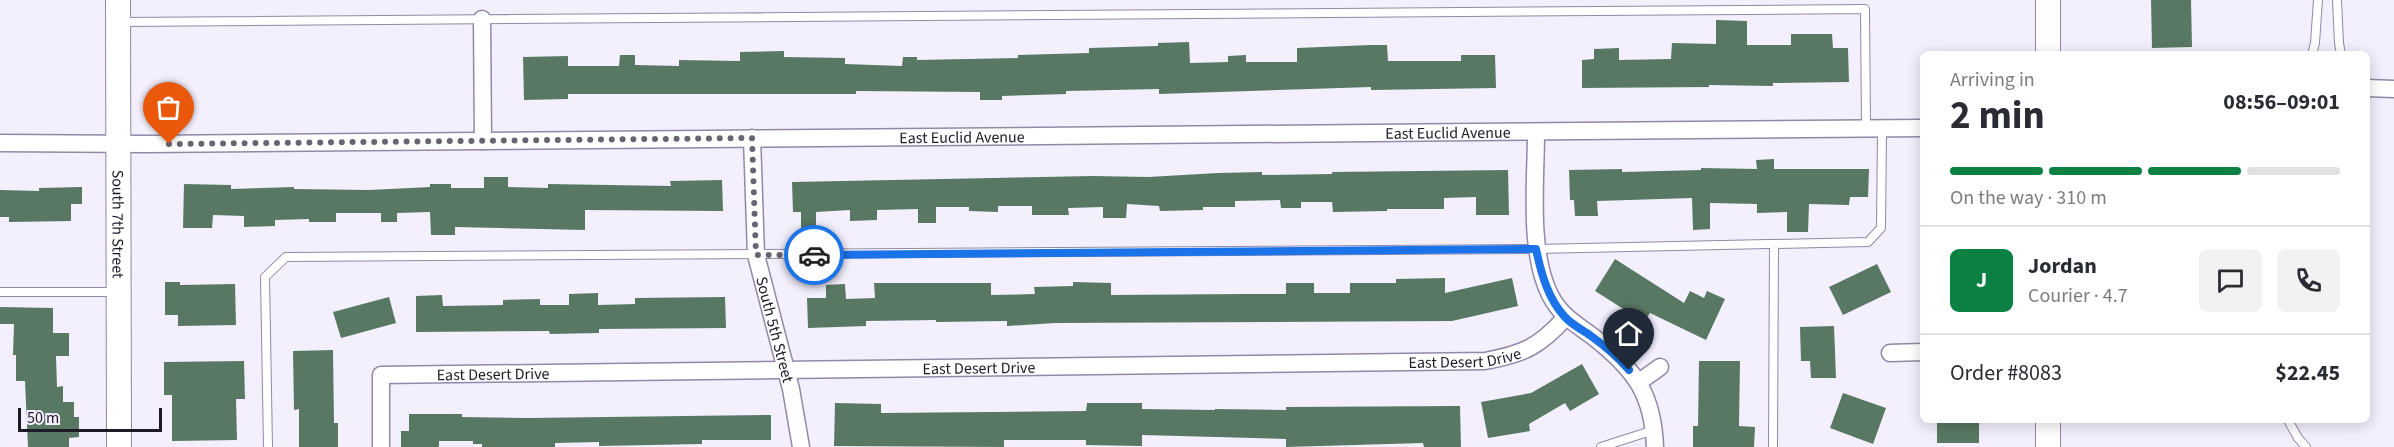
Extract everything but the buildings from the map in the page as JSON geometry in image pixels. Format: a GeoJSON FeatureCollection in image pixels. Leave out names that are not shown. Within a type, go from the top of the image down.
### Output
{"type":"FeatureCollection","features":[{"type":"Feature","properties":{"kind":"main road"},"geometry":{"type":"LineString","coordinates":[[2048,0],[2048,51]]}},
{"type":"Feature","properties":{"kind":"main road","name":"South 7th Street"},"geometry":{"type":"LineString","coordinates":[[118,11],[119,447]]}},
{"type":"Feature","properties":{"kind":"main road"},"geometry":{"type":"LineString","coordinates":[[2048,423],[2048,447]]}},
{"type":"Feature","properties":{"kind":"street"},"geometry":{"type":"LineString","coordinates":[[482,19],[483,141]]}},
{"type":"Feature","properties":{"kind":"street"},"geometry":{"type":"LineString","coordinates":[[2370,88],[2394,88]]}},
{"type":"Feature","properties":{"kind":"street","name":"East Euclid Avenue"},"geometry":{"type":"LineString","coordinates":[[0,143],[120,144],[1920,128]]}},
{"type":"Feature","properties":{"kind":"street"},"geometry":{"type":"LineString","coordinates":[[1536,132],[1536,249],[1542,276],[1551,297],[1565,318],[1619,359],[1639,382],[1653,415],[1655,439]]}},
{"type":"Feature","properties":{"kind":"street","name":"South 5th Street"},"geometry":{"type":"LineString","coordinates":[[752,138],[756,255],[785,368],[801,447]]}},
{"type":"Feature","properties":{"kind":"street","name":"East Desert Drive"},"geometry":{"type":"LineString","coordinates":[[381,447],[381,375],[785,368],[1485,361],[1510,356],[1536,346],[1565,318]]}},
{"type":"Feature","properties":{"kind":"street"},"geometry":{"type":"LineString","coordinates":[[1890,353],[1920,352]]}},
{"type":"Feature","properties":{"kind":"street"},"geometry":{"type":"LineString","coordinates":[[1639,382],[1660,367]]}},
{"type":"Feature","properties":{"kind":"lane"},"geometry":{"type":"LineString","coordinates":[[2313,51],[2318,0]]}},
{"type":"Feature","properties":{"kind":"lane"},"geometry":{"type":"LineString","coordinates":[[2337,0],[2340,51]]}},
{"type":"Feature","properties":{"kind":"lane"},"geometry":{"type":"LineString","coordinates":[[118,11],[482,19],[1865,9],[1881,228],[1868,242],[1536,249],[286,257],[264,277],[268,447]]}},
{"type":"Feature","properties":{"kind":"lane"},"geometry":{"type":"LineString","coordinates":[[1773,447],[1774,244]]}},
{"type":"Feature","properties":{"kind":"lane"},"geometry":{"type":"LineString","coordinates":[[0,292],[120,292]]}},
{"type":"Feature","properties":{"kind":"lane"},"geometry":{"type":"LineString","coordinates":[[2290,423],[2298,438],[2306,447]]}},
{"type":"Feature","properties":{"kind":"lane"},"geometry":{"type":"LineString","coordinates":[[1601,447],[1655,439]]}},
{"type":"Feature","properties":{"kind":"way so far"},"geometry":{"type":"LineString","coordinates":[[169,144],[752,138],[756,255],[814,255]]}},
{"type":"Feature","properties":{"kind":"route"},"geometry":{"type":"LineString","coordinates":[[814,255],[1536,249],[1542,276],[1551,297],[1565,318],[1595,339],[1629,370]]}}]}
